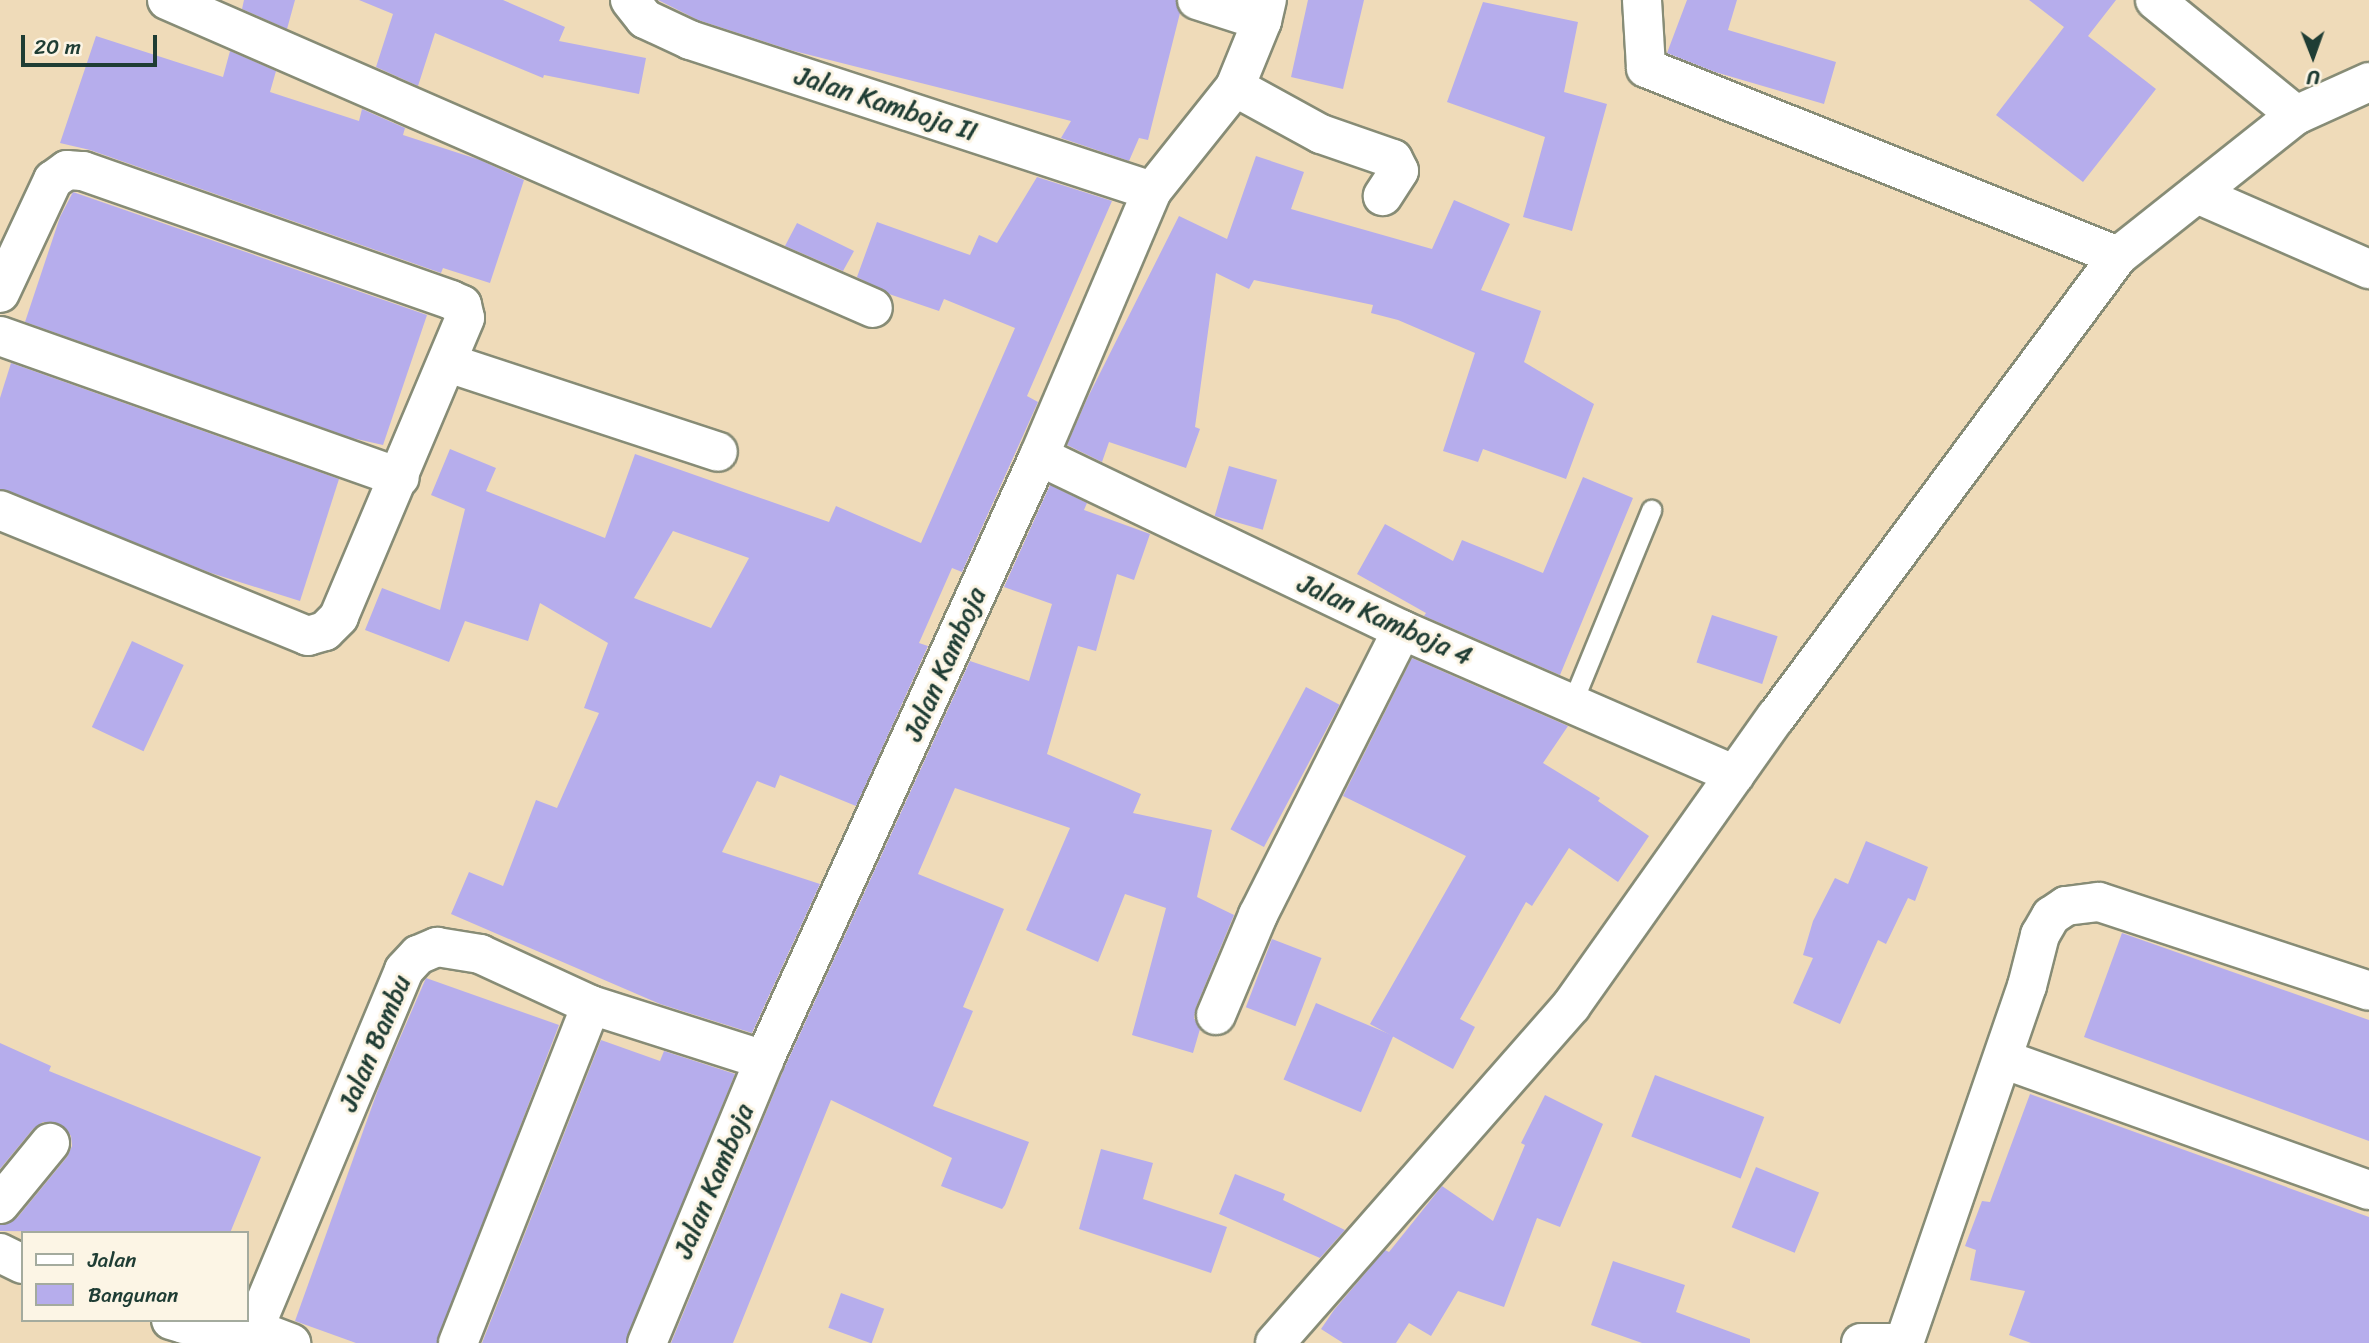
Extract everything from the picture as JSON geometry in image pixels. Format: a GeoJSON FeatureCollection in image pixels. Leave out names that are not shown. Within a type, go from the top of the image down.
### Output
{"type":"FeatureCollection","features":[{"type":"Feature","properties":{"kind":"street"},"geometry":{"type":"LineString","coordinates":[[167,0],[873,308]]}},
{"type":"Feature","properties":{"kind":"street","name":"Jalan Kamboja II"},"geometry":{"type":"LineString","coordinates":[[630,0],[645,19],[690,40],[1152,191]]}},
{"type":"Feature","properties":{"kind":"street"},"geometry":{"type":"LineString","coordinates":[[1197,0],[1264,10]]}},
{"type":"Feature","properties":{"kind":"street"},"geometry":{"type":"LineString","coordinates":[[1642,0],[1646,68],[2119,256]]}},
{"type":"Feature","properties":{"kind":"street"},"geometry":{"type":"LineString","coordinates":[[2155,0],[2296,115]]}},
{"type":"Feature","properties":{"kind":"street","name":"Jalan Kamboja"},"geometry":{"type":"LineString","coordinates":[[647,1343],[764,1060],[1039,456],[1152,191],[1235,87],[1264,10]]}},
{"type":"Feature","properties":{"kind":"street"},"geometry":{"type":"LineString","coordinates":[[1275,1343],[1571,1006],[1735,775],[2119,256],[2296,115],[2369,82]]}},
{"type":"Feature","properties":{"kind":"street"},"geometry":{"type":"LineString","coordinates":[[1235,87],[1321,134],[1393,159],[1399,170],[1383,197]]}},
{"type":"Feature","properties":{"kind":"street"},"geometry":{"type":"LineString","coordinates":[[0,293],[11,237],[52,180],[67,170],[83,171],[462,305],[466,318],[339,617],[325,631],[308,636],[0,510]]}},
{"type":"Feature","properties":{"kind":"street"},"geometry":{"type":"LineString","coordinates":[[2197,194],[2369,268]]}},
{"type":"Feature","properties":{"kind":"street"},"geometry":{"type":"LineString","coordinates":[[0,336],[400,478]]}},
{"type":"Feature","properties":{"kind":"street"},"geometry":{"type":"LineString","coordinates":[[448,363],[718,452]]}},
{"type":"Feature","properties":{"kind":"street","name":"Jalan Kamboja 4"},"geometry":{"type":"LineString","coordinates":[[1039,456],[1402,631],[1735,775]]}},
{"type":"Feature","properties":{"kind":"street"},"geometry":{"type":"LineString","coordinates":[[1216,1014],[1258,915],[1402,631]]}},
{"type":"Feature","properties":{"kind":"street"},"geometry":{"type":"LineString","coordinates":[[1861,1343],[1904,1343],[2003,1059],[2027,986],[2040,934],[2051,916],[2066,906],[2099,902],[2369,992]]}},
{"type":"Feature","properties":{"kind":"street","name":"Jalan Bambu"},"geometry":{"type":"LineString","coordinates":[[254,1329],[404,970],[418,955],[437,947],[480,954],[591,1005],[764,1060]]}},
{"type":"Feature","properties":{"kind":"street"},"geometry":{"type":"LineString","coordinates":[[458,1343],[591,1005]]}},
{"type":"Feature","properties":{"kind":"street"},"geometry":{"type":"LineString","coordinates":[[2003,1059],[2369,1190]]}},
{"type":"Feature","properties":{"kind":"street"},"geometry":{"type":"LineString","coordinates":[[0,1204],[50,1143]]}},
{"type":"Feature","properties":{"kind":"street"},"geometry":{"type":"LineString","coordinates":[[0,1253],[21,1263]]}},
{"type":"Feature","properties":{"kind":"street"},"geometry":{"type":"LineString","coordinates":[[178,1322],[254,1329],[291,1343]]}},
{"type":"Feature","properties":{"kind":"lane"},"geometry":{"type":"LineString","coordinates":[[1572,703],[1651,510]]}},
{"type":"Feature","properties":{"kind":"building"},"geometry":{"type":"Polygon","coordinates":[[[244,0],[295,0],[287,29],[242,9],[244,0]]]}},
{"type":"Feature","properties":{"kind":"building"},"geometry":{"type":"Polygon","coordinates":[[[359,0],[503,0],[565,27],[559,41],[646,58],[639,94],[544,75],[543,78],[435,33],[418,86],[376,67],[393,14],[359,0]]]}},
{"type":"Feature","properties":{"kind":"building"},"geometry":{"type":"Polygon","coordinates":[[[658,0],[1176,0],[1180,13],[1148,140],[1139,138],[1129,161],[1061,138],[1071,121],[790,50],[698,20],[658,0]]]}},
{"type":"Feature","properties":{"kind":"building"},"geometry":{"type":"Polygon","coordinates":[[[1308,0],[1364,0],[1343,89],[1291,77],[1308,0]]]}},
{"type":"Feature","properties":{"kind":"building"},"geometry":{"type":"Polygon","coordinates":[[[1687,0],[1737,0],[1728,30],[1836,62],[1824,104],[1715,72],[1667,53],[1687,0]]]}},
{"type":"Feature","properties":{"kind":"building"},"geometry":{"type":"Polygon","coordinates":[[[2029,0],[2116,0],[2088,36],[2156,89],[2083,182],[1996,115],[2064,27],[2029,0]]]}},
{"type":"Feature","properties":{"kind":"building"},"geometry":{"type":"Polygon","coordinates":[[[1483,2],[1578,22],[1564,92],[1607,104],[1572,231],[1523,217],[1545,137],[1447,102],[1483,2]]]}},
{"type":"Feature","properties":{"kind":"building"},"geometry":{"type":"Polygon","coordinates":[[[96,36],[223,77],[230,51],[276,71],[270,92],[359,121],[362,109],[405,128],[403,135],[480,160],[524,180],[490,283],[443,268],[441,273],[90,150],[60,143],[96,36]]]}},
{"type":"Feature","properties":{"kind":"building"},"geometry":{"type":"Polygon","coordinates":[[[1256,156],[1304,172],[1291,209],[1432,249],[1454,200],[1510,224],[1481,290],[1541,311],[1524,362],[1594,404],[1566,479],[1483,449],[1478,462],[1443,451],[1475,353],[1398,320],[1371,313],[1373,305],[1254,280],[1249,289],[1216,273],[1195,427],[1200,429],[1186,468],[1109,442],[1102,462],[1067,445],[1087,399],[1179,216],[1227,239],[1256,156]]]}},
{"type":"Feature","properties":{"kind":"building"},"geometry":{"type":"Polygon","coordinates":[[[1037,177],[1112,201],[1027,396],[1038,402],[962,572],[952,568],[919,643],[928,646],[856,806],[780,775],[775,788],[757,781],[722,852],[820,884],[752,1033],[660,1004],[451,914],[469,872],[503,886],[536,800],[557,808],[599,713],[584,708],[608,643],[540,603],[528,641],[465,621],[449,662],[365,630],[382,588],[440,610],[465,509],[431,495],[450,449],[496,468],[486,491],[605,538],[635,454],[829,522],[836,506],[921,543],[1015,328],[944,299],[939,311],[889,294],[857,277],[877,222],[970,255],[979,235],[997,243],[1037,177]],[[673,531],[634,598],[711,628],[749,558],[673,531]]]}},
{"type":"Feature","properties":{"kind":"building"},"geometry":{"type":"Polygon","coordinates":[[[73,192],[427,315],[383,445],[352,438],[25,322],[60,217],[73,192]]]}},
{"type":"Feature","properties":{"kind":"building"},"geometry":{"type":"Polygon","coordinates":[[[797,223],[854,251],[843,271],[785,246],[797,223]]]}},
{"type":"Feature","properties":{"kind":"building"},"geometry":{"type":"Polygon","coordinates":[[[11,363],[339,479],[300,601],[211,573],[0,489],[0,398],[11,363]]]}},
{"type":"Feature","properties":{"kind":"building"},"geometry":{"type":"Polygon","coordinates":[[[1229,466],[1277,480],[1263,530],[1215,516],[1229,466]]]}},
{"type":"Feature","properties":{"kind":"building"},"geometry":{"type":"Polygon","coordinates":[[[1583,477],[1633,498],[1560,675],[1424,616],[1426,613],[1357,574],[1385,524],[1453,561],[1462,540],[1543,573],[1583,477]]]}},
{"type":"Feature","properties":{"kind":"building"},"geometry":{"type":"Polygon","coordinates":[[[1050,485],[1087,503],[1084,510],[1150,534],[1134,580],[1117,574],[1096,651],[1078,646],[1047,754],[1141,794],[1133,813],[1212,830],[1197,897],[1234,915],[1196,1007],[1194,1018],[1200,1029],[1193,1053],[1132,1035],[1166,908],[1125,894],[1098,962],[1026,930],[1070,828],[955,788],[918,874],[1004,909],[963,1007],[973,1011],[933,1106],[1029,1142],[1005,1205],[1002,1209],[941,1186],[952,1158],[831,1100],[733,1343],[671,1343],[784,1069],[970,661],[1029,681],[1052,604],[1004,587],[1050,485]]]}},
{"type":"Feature","properties":{"kind":"building"},"geometry":{"type":"Polygon","coordinates":[[[1712,615],[1778,636],[1762,684],[1697,663],[1712,615]]]}},
{"type":"Feature","properties":{"kind":"building"},"geometry":{"type":"Polygon","coordinates":[[[132,641],[184,665],[144,751],[92,727],[132,641]]]}},
{"type":"Feature","properties":{"kind":"building"},"geometry":{"type":"Polygon","coordinates":[[[1412,658],[1568,726],[1543,763],[1600,798],[1598,801],[1649,836],[1618,882],[1569,848],[1532,906],[1526,902],[1460,1019],[1475,1027],[1453,1069],[1370,1024],[1466,856],[1343,796],[1412,658]]]}},
{"type":"Feature","properties":{"kind":"building"},"geometry":{"type":"Polygon","coordinates":[[[1306,687],[1340,705],[1264,847],[1230,829],[1306,687]]]}},
{"type":"Feature","properties":{"kind":"building"},"geometry":{"type":"Polygon","coordinates":[[[1866,841],[1928,867],[1915,901],[1908,898],[1886,944],[1878,940],[1840,1024],[1793,1003],[1813,958],[1803,955],[1813,921],[1835,878],[1848,884],[1866,841]]]}},
{"type":"Feature","properties":{"kind":"building"},"geometry":{"type":"Polygon","coordinates":[[[2122,933],[2369,1020],[2369,1141],[2084,1037],[2122,933]]]}},
{"type":"Feature","properties":{"kind":"building"},"geometry":{"type":"Polygon","coordinates":[[[1272,939],[1321,958],[1295,1026],[1246,1007],[1272,939]]]}},
{"type":"Feature","properties":{"kind":"building"},"geometry":{"type":"Polygon","coordinates":[[[426,978],[559,1025],[437,1343],[356,1343],[295,1321],[380,1084],[426,978]]]}},
{"type":"Feature","properties":{"kind":"building"},"geometry":{"type":"Polygon","coordinates":[[[1316,1003],[1393,1036],[1361,1112],[1284,1079],[1316,1003]]]}},
{"type":"Feature","properties":{"kind":"building"},"geometry":{"type":"Polygon","coordinates":[[[601,1040],[660,1061],[664,1051],[735,1074],[626,1343],[482,1343],[601,1040]]]}},
{"type":"Feature","properties":{"kind":"building"},"geometry":{"type":"Polygon","coordinates":[[[0,1043],[51,1066],[49,1071],[261,1157],[231,1231],[0,1231],[0,1225],[17,1218],[67,1157],[72,1146],[71,1136],[64,1127],[54,1122],[43,1122],[33,1129],[0,1169],[0,1043]]]}},
{"type":"Feature","properties":{"kind":"building"},"geometry":{"type":"Polygon","coordinates":[[[1655,1075],[1764,1117],[1741,1179],[1631,1137],[1655,1075]]]}},
{"type":"Feature","properties":{"kind":"building"},"geometry":{"type":"Polygon","coordinates":[[[2030,1094],[2369,1217],[2369,1343],[2031,1343],[2009,1335],[2025,1291],[1970,1280],[1976,1250],[1965,1246],[1982,1201],[1990,1202],[2030,1094]]]}},
{"type":"Feature","properties":{"kind":"building"},"geometry":{"type":"Polygon","coordinates":[[[1545,1095],[1603,1124],[1560,1227],[1537,1218],[1504,1307],[1458,1291],[1431,1336],[1409,1323],[1396,1343],[1343,1343],[1321,1329],[1334,1310],[1385,1250],[1389,1252],[1442,1186],[1493,1221],[1525,1145],[1521,1143],[1545,1095]]]}},
{"type":"Feature","properties":{"kind":"building"},"geometry":{"type":"Polygon","coordinates":[[[1101,1149],[1153,1163],[1143,1199],[1227,1227],[1211,1273],[1079,1229],[1101,1149]]]}},
{"type":"Feature","properties":{"kind":"building"},"geometry":{"type":"Polygon","coordinates":[[[1756,1167],[1819,1192],[1795,1253],[1732,1227],[1756,1167]]]}},
{"type":"Feature","properties":{"kind":"building"},"geometry":{"type":"Polygon","coordinates":[[[1235,1174],[1285,1194],[1283,1200],[1345,1230],[1320,1258],[1219,1214],[1235,1174]]]}},
{"type":"Feature","properties":{"kind":"building"},"geometry":{"type":"Polygon","coordinates":[[[1613,1261],[1685,1285],[1676,1312],[1750,1339],[1750,1343],[1642,1343],[1591,1325],[1613,1261]]]}},
{"type":"Feature","properties":{"kind":"building"},"geometry":{"type":"Polygon","coordinates":[[[841,1293],[884,1309],[872,1343],[828,1328],[841,1293]]]}}]}
